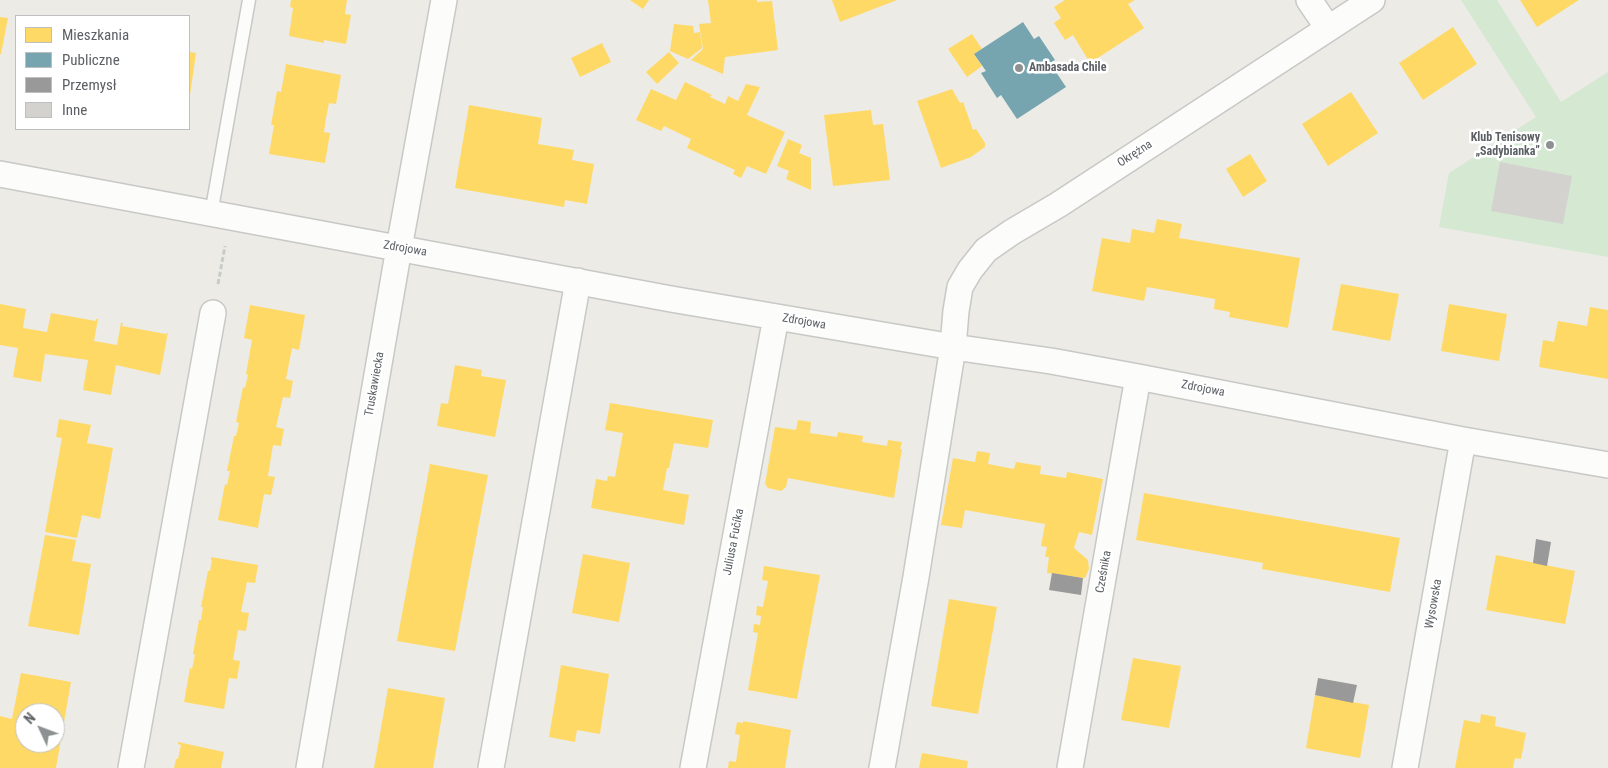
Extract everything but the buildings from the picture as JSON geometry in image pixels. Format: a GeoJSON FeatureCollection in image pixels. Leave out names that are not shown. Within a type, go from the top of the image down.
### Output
{"type":"FeatureCollection","features":[{"type":"Feature","properties":{"kind":"street","name":"Truskawiecka"},"geometry":{"type":"LineString","coordinates":[[309,768],[444,0]]}},
{"type":"Feature","properties":{"kind":"street"},"geometry":{"type":"LineString","coordinates":[[1309,0],[1328,28]]}},
{"type":"Feature","properties":{"kind":"street","name":"Okrężna"},"geometry":{"type":"LineString","coordinates":[[882,768],[916,577],[953,347],[960,287],[970,270],[986,250],[1372,0]]}},
{"type":"Feature","properties":{"kind":"street","name":"Zdrojowa"},"geometry":{"type":"LineString","coordinates":[[0,174],[776,317],[953,347],[1051,361],[1463,440],[1608,465]]}},
{"type":"Feature","properties":{"kind":"street"},"geometry":{"type":"LineString","coordinates":[[491,768],[578,281]]}},
{"type":"Feature","properties":{"kind":"street"},"geometry":{"type":"LineString","coordinates":[[131,768],[213,313]]}},
{"type":"Feature","properties":{"kind":"street","name":"Juliusa Fučíka"},"geometry":{"type":"LineString","coordinates":[[693,768],[776,317]]}},
{"type":"Feature","properties":{"kind":"street","name":"Cześnika"},"geometry":{"type":"LineString","coordinates":[[1070,768],[1138,377]]}},
{"type":"Feature","properties":{"kind":"street","name":"Wysowska"},"geometry":{"type":"LineString","coordinates":[[1404,768],[1463,440]]}},
{"type":"Feature","properties":{"kind":"lane"},"geometry":{"type":"LineString","coordinates":[[211,214],[249,0]]}},
{"type":"Feature","properties":{"kind":"path"},"geometry":{"type":"LineString","coordinates":[[213,313],[225,245]]}},
{"type":"Feature","properties":{"kind":"green space","name":"Klub Tenisowy „Sadybianka”"},"geometry":{"type":"Polygon","coordinates":[[[1461,0],[1497,0],[1561,102],[1608,72],[1608,257],[1439,227],[1449,173],[1536,117],[1461,0]]]}},
{"type":"Feature","properties":{"kind":"place","name":"Ambasada Chile"},"geometry":{"type":"Point","coordinates":[1019,68]}},
{"type":"Feature","properties":{"kind":"place","name":"Klub Tenisowy „Sadybianka”"},"geometry":{"type":"Point","coordinates":[1550,145]}}]}
